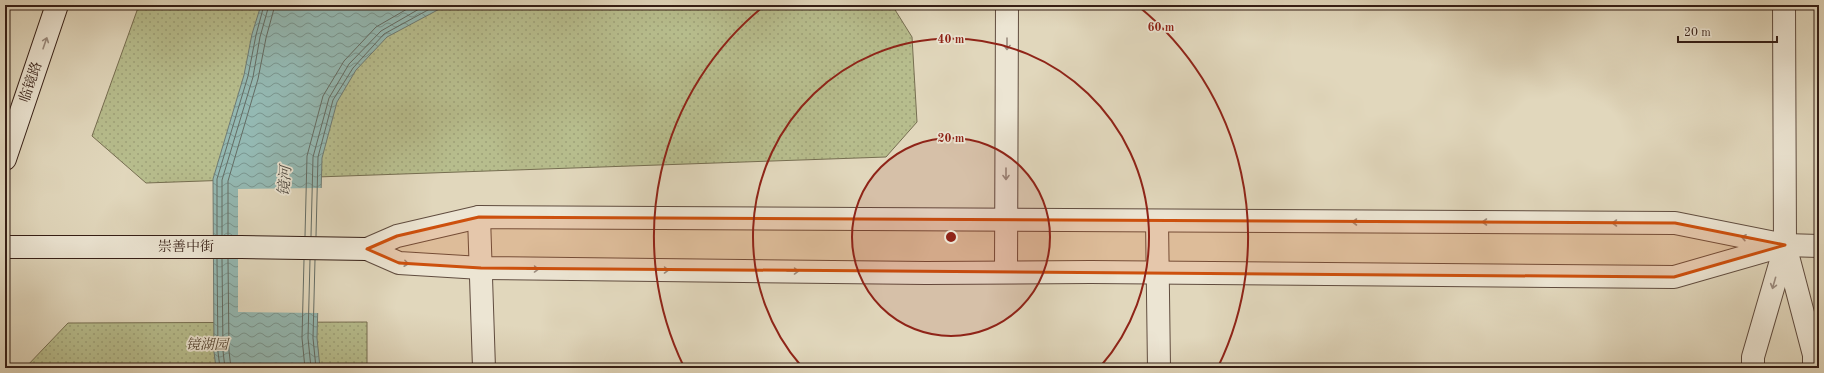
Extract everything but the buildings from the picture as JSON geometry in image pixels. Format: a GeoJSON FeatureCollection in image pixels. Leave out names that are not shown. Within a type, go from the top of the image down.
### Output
{"type":"FeatureCollection","features":[{"type":"Feature","properties":{"kind":"street","name":"临镜路"},"geometry":{"type":"LineString","coordinates":[[5,159],[57,5]]}},
{"type":"Feature","properties":{"kind":"street"},"geometry":{"type":"LineString","coordinates":[[1006,272],[1007,5]]}},
{"type":"Feature","properties":{"kind":"street"},"geometry":{"type":"LineString","coordinates":[[1784,5],[1785,246],[1814,355],[1814,368]]}},
{"type":"Feature","properties":{"kind":"street"},"geometry":{"type":"LineString","coordinates":[[479,218],[484,368]]}},
{"type":"Feature","properties":{"kind":"street"},"geometry":{"type":"LineString","coordinates":[[366,249],[397,236],[479,218],[1675,223],[1785,246],[1819,246]]}},
{"type":"Feature","properties":{"kind":"street"},"geometry":{"type":"LineString","coordinates":[[1157,221],[1159,368]]}},
{"type":"Feature","properties":{"kind":"street","name":"崇善中街"},"geometry":{"type":"LineString","coordinates":[[5,247],[241,246],[366,249]]}},
{"type":"Feature","properties":{"kind":"street"},"geometry":{"type":"LineString","coordinates":[[366,249],[399,263],[481,268],[1674,277],[1785,246]]}},
{"type":"Feature","properties":{"kind":"street"},"geometry":{"type":"LineString","coordinates":[[1753,368],[1753,357],[1785,246]]}},
{"type":"Feature","properties":{"kind":"highlighted area"},"geometry":{"type":"Polygon","coordinates":[[[479,217],[1675,223],[1785,245],[1674,277],[481,268],[399,263],[367,249],[397,236],[479,217]]]}},
{"type":"Feature","properties":{"kind":"green space"},"geometry":{"type":"Polygon","coordinates":[[[139,5],[892,5],[912,37],[917,122],[886,157],[146,183],[92,136],[139,5]]]}},
{"type":"Feature","properties":{"kind":"green space","name":"镜湖园"},"geometry":{"type":"Polygon","coordinates":[[[367,322],[367,368],[25,368],[68,323],[367,322]]]}},
{"type":"Feature","properties":{"kind":"water","name":"镜河"},"geometry":{"type":"Polygon","coordinates":[[[261,5],[447,5],[387,37],[356,70],[337,102],[322,158],[317,338],[320,368],[216,368],[214,352],[213,179],[244,75],[252,34],[261,5]]]}},
{"type":"Feature","properties":{"kind":"pier"},"geometry":{"type":"Polygon","coordinates":[[[323,188],[320,313],[238,312],[238,189],[323,188]]]}}]}
